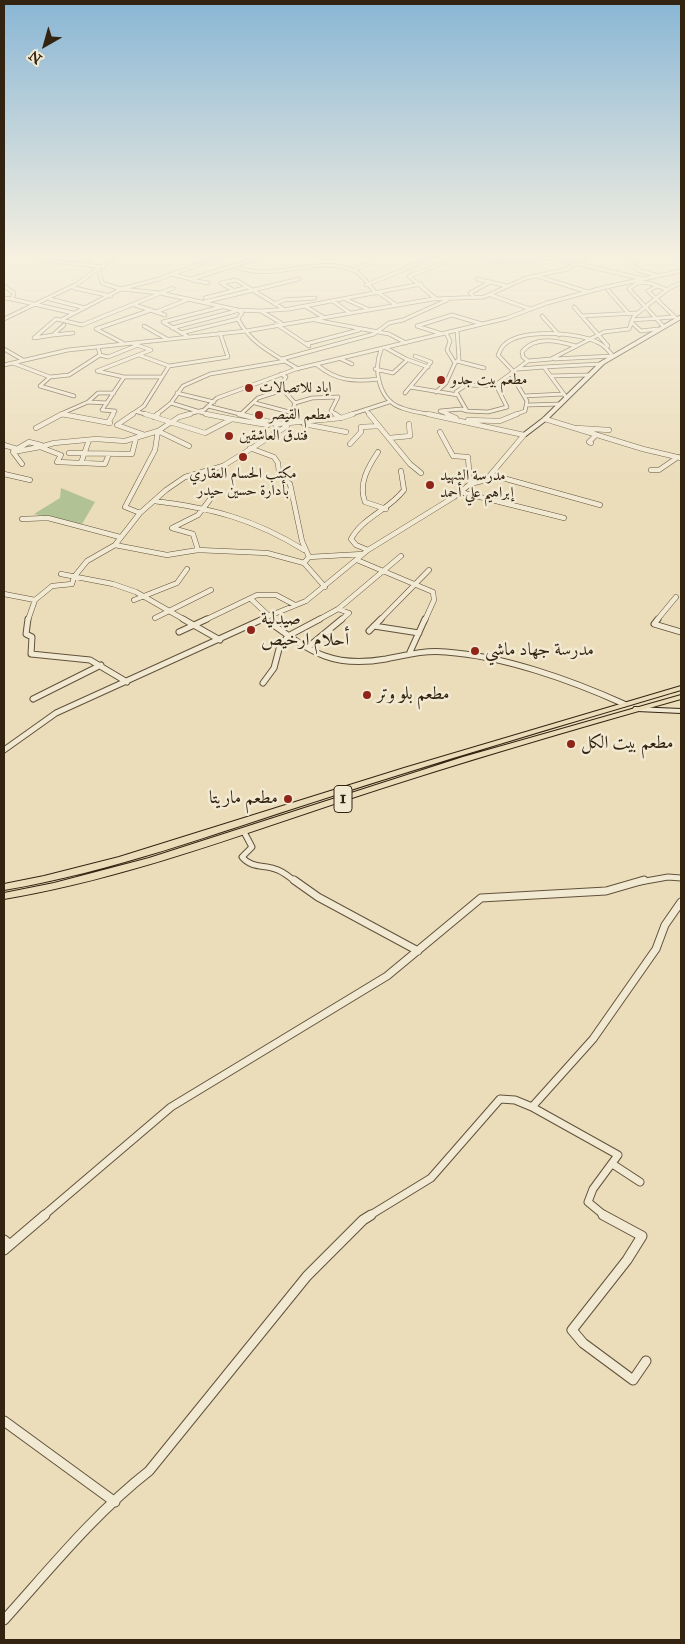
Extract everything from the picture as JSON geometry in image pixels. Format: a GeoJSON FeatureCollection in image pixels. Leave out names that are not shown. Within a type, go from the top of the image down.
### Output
{"type":"FeatureCollection","features":[{"type":"Feature","properties":{"kind":"main road","name":"1"},"geometry":{"type":"LineString","coordinates":[[4,896],[74,882],[145,863],[265,826],[624,704],[681,688]]}},
{"type":"Feature","properties":{"kind":"main road","name":"1"},"geometry":{"type":"LineString","coordinates":[[4,887],[43,880],[141,853],[509,742],[681,697]]}},
{"type":"Feature","properties":{"kind":"main road"},"geometry":{"type":"LineString","coordinates":[[258,817],[265,826]]}},
{"type":"Feature","properties":{"kind":"main road"},"geometry":{"type":"LineString","coordinates":[[141,853],[145,863]]}},
{"type":"Feature","properties":{"kind":"street"},"geometry":{"type":"LineString","coordinates":[[42,332],[34,338],[73,333]]}},
{"type":"Feature","properties":{"kind":"street"},"geometry":{"type":"LineString","coordinates":[[53,335],[57,332]]}},
{"type":"Feature","properties":{"kind":"street"},"geometry":{"type":"LineString","coordinates":[[103,332],[124,344]]}},
{"type":"Feature","properties":{"kind":"street"},"geometry":{"type":"LineString","coordinates":[[154,332],[167,339]]}},
{"type":"Feature","properties":{"kind":"street"},"geometry":{"type":"LineString","coordinates":[[181,333],[186,332]]}},
{"type":"Feature","properties":{"kind":"street"},"geometry":{"type":"LineString","coordinates":[[4,365],[22,360],[98,347],[237,332]]}},
{"type":"Feature","properties":{"kind":"street"},"geometry":{"type":"LineString","coordinates":[[247,332],[283,360],[298,369]]}},
{"type":"Feature","properties":{"kind":"street"},"geometry":{"type":"LineString","coordinates":[[288,332],[316,349]]}},
{"type":"Feature","properties":{"kind":"street"},"geometry":{"type":"LineString","coordinates":[[306,344],[351,332]]}},
{"type":"Feature","properties":{"kind":"street"},"geometry":{"type":"LineString","coordinates":[[154,417],[171,403],[182,386],[220,370],[283,360],[379,332],[395,336],[406,343]]}},
{"type":"Feature","properties":{"kind":"street"},"geometry":{"type":"LineString","coordinates":[[439,332],[444,333],[450,341],[446,347],[447,353],[456,362],[479,365],[484,368]]}},
{"type":"Feature","properties":{"kind":"street"},"geometry":{"type":"LineString","coordinates":[[4,445],[15,450],[89,440],[124,441],[136,438],[158,431],[172,422],[200,411],[235,390],[281,374],[450,332]]}},
{"type":"Feature","properties":{"kind":"street"},"geometry":{"type":"LineString","coordinates":[[436,392],[446,382],[459,359],[457,332]]}},
{"type":"Feature","properties":{"kind":"street"},"geometry":{"type":"LineString","coordinates":[[556,332],[564,343]]}},
{"type":"Feature","properties":{"kind":"street"},"geometry":{"type":"LineString","coordinates":[[595,332],[608,346],[606,348]]}},
{"type":"Feature","properties":{"kind":"street"},"geometry":{"type":"LineString","coordinates":[[549,359],[604,332],[610,332]]}},
{"type":"Feature","properties":{"kind":"street"},"geometry":{"type":"LineString","coordinates":[[518,369],[602,364],[654,332]]}},
{"type":"Feature","properties":{"kind":"street"},"geometry":{"type":"LineString","coordinates":[[181,333],[188,337]]}},
{"type":"Feature","properties":{"kind":"street"},"geometry":{"type":"LineString","coordinates":[[139,355],[169,366],[228,357],[220,333]]}},
{"type":"Feature","properties":{"kind":"street"},"geometry":{"type":"LineString","coordinates":[[497,386],[507,407],[498,412],[482,413],[461,409],[440,411],[464,420],[489,422],[519,415],[526,411],[528,405],[524,396],[512,373],[498,355],[502,346],[517,338],[531,334],[559,335],[589,340],[606,348],[614,356]]}},
{"type":"Feature","properties":{"kind":"street"},"geometry":{"type":"LineString","coordinates":[[528,361],[522,352],[529,345],[539,342],[564,343],[576,346]]}},
{"type":"Feature","properties":{"kind":"street"},"geometry":{"type":"LineString","coordinates":[[132,343],[151,350],[97,371],[124,377],[162,376]]}},
{"type":"Feature","properties":{"kind":"street"},"geometry":{"type":"LineString","coordinates":[[13,362],[50,376],[69,375],[100,356],[108,357],[138,346]]}},
{"type":"Feature","properties":{"kind":"street"},"geometry":{"type":"LineString","coordinates":[[98,347],[100,356]]}},
{"type":"Feature","properties":{"kind":"street"},"geometry":{"type":"LineString","coordinates":[[386,348],[400,354],[406,361],[428,367]]}},
{"type":"Feature","properties":{"kind":"street"},"geometry":{"type":"LineString","coordinates":[[4,349],[22,360]]}},
{"type":"Feature","properties":{"kind":"street"},"geometry":{"type":"LineString","coordinates":[[381,350],[375,370],[390,402],[400,408],[524,435]]}},
{"type":"Feature","properties":{"kind":"street"},"geometry":{"type":"LineString","coordinates":[[405,393],[431,362],[415,356]]}},
{"type":"Feature","properties":{"kind":"street"},"geometry":{"type":"LineString","coordinates":[[4,750],[56,713],[220,640],[266,617],[306,601],[368,550],[422,518],[470,484],[486,480],[492,476],[524,435],[545,419],[565,396],[588,375],[614,356]]}},
{"type":"Feature","properties":{"kind":"street"},"geometry":{"type":"LineString","coordinates":[[497,386],[498,383],[528,361],[614,356]]}},
{"type":"Feature","properties":{"kind":"street"},"geometry":{"type":"LineString","coordinates":[[341,359],[352,364]]}},
{"type":"Feature","properties":{"kind":"street"},"geometry":{"type":"LineString","coordinates":[[549,359],[552,367]]}},
{"type":"Feature","properties":{"kind":"street"},"geometry":{"type":"LineString","coordinates":[[375,370],[393,373],[406,361]]}},
{"type":"Feature","properties":{"kind":"street"},"geometry":{"type":"LineString","coordinates":[[317,365],[332,377],[363,381],[379,379]]}},
{"type":"Feature","properties":{"kind":"street"},"geometry":{"type":"LineString","coordinates":[[117,426],[138,412],[150,398],[169,366]]}},
{"type":"Feature","properties":{"kind":"street"},"geometry":{"type":"LineString","coordinates":[[544,368],[565,396]]}},
{"type":"Feature","properties":{"kind":"street"},"geometry":{"type":"LineString","coordinates":[[281,374],[286,377],[282,383],[284,390],[295,403]]}},
{"type":"Feature","properties":{"kind":"street"},"geometry":{"type":"LineString","coordinates":[[551,376],[588,375]]}},
{"type":"Feature","properties":{"kind":"street"},"geometry":{"type":"LineString","coordinates":[[50,376],[39,385],[74,396]]}},
{"type":"Feature","properties":{"kind":"street"},"geometry":{"type":"LineString","coordinates":[[108,423],[115,411],[102,410],[124,377]]}},
{"type":"Feature","properties":{"kind":"street"},"geometry":{"type":"LineString","coordinates":[[467,411],[456,392],[460,388],[466,385],[497,386]]}},
{"type":"Feature","properties":{"kind":"street"},"geometry":{"type":"LineString","coordinates":[[410,387],[458,395]]}},
{"type":"Feature","properties":{"kind":"street"},"geometry":{"type":"LineString","coordinates":[[240,415],[255,403],[258,398],[284,390]]}},
{"type":"Feature","properties":{"kind":"street"},"geometry":{"type":"LineString","coordinates":[[36,428],[88,402],[98,393],[114,393]]}},
{"type":"Feature","properties":{"kind":"street"},"geometry":{"type":"LineString","coordinates":[[177,393],[214,402]]}},
{"type":"Feature","properties":{"kind":"street"},"geometry":{"type":"LineString","coordinates":[[524,396],[565,396]]}},
{"type":"Feature","properties":{"kind":"street"},"geometry":{"type":"LineString","coordinates":[[295,403],[312,398],[338,397],[331,411],[341,418]]}},
{"type":"Feature","properties":{"kind":"street"},"geometry":{"type":"LineString","coordinates":[[88,402],[107,403]]}},
{"type":"Feature","properties":{"kind":"street"},"geometry":{"type":"LineString","coordinates":[[171,403],[218,418],[276,425],[341,418],[390,402]]}},
{"type":"Feature","properties":{"kind":"street"},"geometry":{"type":"LineString","coordinates":[[255,403],[293,413]]}},
{"type":"Feature","properties":{"kind":"street"},"geometry":{"type":"LineString","coordinates":[[127,682],[90,660],[31,654],[32,637],[26,634],[29,612],[35,600],[52,586],[72,584],[74,577],[87,561],[115,545],[140,513],[185,477],[223,466],[273,435],[288,423],[295,403]]}},
{"type":"Feature","properties":{"kind":"street"},"geometry":{"type":"LineString","coordinates":[[528,405],[560,404]]}},
{"type":"Feature","properties":{"kind":"street"},"geometry":{"type":"LineString","coordinates":[[208,406],[276,425]]}},
{"type":"Feature","properties":{"kind":"street"},"geometry":{"type":"LineString","coordinates":[[366,410],[410,464],[421,473]]}},
{"type":"Feature","properties":{"kind":"street"},"geometry":{"type":"LineString","coordinates":[[138,412],[205,434],[232,419]]}},
{"type":"Feature","properties":{"kind":"street"},"geometry":{"type":"LineString","coordinates":[[62,414],[108,423],[145,435]]}},
{"type":"Feature","properties":{"kind":"street"},"geometry":{"type":"LineString","coordinates":[[545,419],[596,436],[679,457]]}},
{"type":"Feature","properties":{"kind":"street"},"geometry":{"type":"LineString","coordinates":[[299,422],[346,432]]}},
{"type":"Feature","properties":{"kind":"street"},"geometry":{"type":"LineString","coordinates":[[389,438],[410,436],[409,424]]}},
{"type":"Feature","properties":{"kind":"street"},"geometry":{"type":"LineString","coordinates":[[273,435],[276,425]]}},
{"type":"Feature","properties":{"kind":"street"},"geometry":{"type":"LineString","coordinates":[[350,444],[362,432],[361,426],[379,426]]}},
{"type":"Feature","properties":{"kind":"street"},"geometry":{"type":"LineString","coordinates":[[570,428],[609,430]]}},
{"type":"Feature","properties":{"kind":"street"},"geometry":{"type":"LineString","coordinates":[[158,431],[189,446]]}},
{"type":"Feature","properties":{"kind":"street"},"geometry":{"type":"LineString","coordinates":[[140,513],[125,507],[156,450],[158,431]]}},
{"type":"Feature","properties":{"kind":"street"},"geometry":{"type":"LineString","coordinates":[[440,432],[453,456],[468,457],[470,484]]}},
{"type":"Feature","properties":{"kind":"street"},"geometry":{"type":"LineString","coordinates":[[590,443],[588,442],[596,436]]}},
{"type":"Feature","properties":{"kind":"street"},"geometry":{"type":"LineString","coordinates":[[69,453],[132,454],[136,438]]}},
{"type":"Feature","properties":{"kind":"street"},"geometry":{"type":"LineString","coordinates":[[81,463],[89,440]]}},
{"type":"Feature","properties":{"kind":"street"},"geometry":{"type":"LineString","coordinates":[[15,450],[29,442],[61,455],[57,462],[105,464],[109,454]]}},
{"type":"Feature","properties":{"kind":"street"},"geometry":{"type":"LineString","coordinates":[[250,448],[274,457],[278,463],[276,469],[278,474],[290,484],[298,514],[304,550]]}},
{"type":"Feature","properties":{"kind":"street"},"geometry":{"type":"LineString","coordinates":[[15,450],[22,464]]}},
{"type":"Feature","properties":{"kind":"street"},"geometry":{"type":"LineString","coordinates":[[378,452],[368,468],[361,492],[365,502],[386,509]]}},
{"type":"Feature","properties":{"kind":"street"},"geometry":{"type":"LineString","coordinates":[[652,470],[659,470],[679,457]]}},
{"type":"Feature","properties":{"kind":"street"},"geometry":{"type":"LineString","coordinates":[[368,550],[356,545],[351,539],[365,520],[398,500],[404,490],[401,471]]}},
{"type":"Feature","properties":{"kind":"street"},"geometry":{"type":"LineString","coordinates":[[4,474],[30,480]]}},
{"type":"Feature","properties":{"kind":"street"},"geometry":{"type":"LineString","coordinates":[[492,476],[600,505]]}},
{"type":"Feature","properties":{"kind":"street"},"geometry":{"type":"LineString","coordinates":[[460,492],[564,518]]}},
{"type":"Feature","properties":{"kind":"street"},"geometry":{"type":"LineString","coordinates":[[198,550],[193,534],[172,528],[198,515],[215,493]]}},
{"type":"Feature","properties":{"kind":"street"},"geometry":{"type":"LineString","coordinates":[[154,501],[204,506],[234,514],[270,528],[304,550],[309,557]]}},
{"type":"Feature","properties":{"kind":"street"},"geometry":{"type":"LineString","coordinates":[[22,519],[30,516],[56,520],[92,532],[120,537]]}},
{"type":"Feature","properties":{"kind":"street"},"geometry":{"type":"LineString","coordinates":[[115,545],[167,555],[198,550],[267,554],[304,563],[325,587]]}},
{"type":"Feature","properties":{"kind":"street"},"geometry":{"type":"LineString","coordinates":[[304,563],[309,557],[363,554]]}},
{"type":"Feature","properties":{"kind":"street"},"geometry":{"type":"LineString","coordinates":[[263,683],[274,668],[279,649],[288,636],[338,609],[401,556]]}},
{"type":"Feature","properties":{"kind":"street"},"geometry":{"type":"LineString","coordinates":[[357,560],[432,592],[434,600],[410,652]]}},
{"type":"Feature","properties":{"kind":"street"},"geometry":{"type":"LineString","coordinates":[[134,600],[178,583],[187,569]]}},
{"type":"Feature","properties":{"kind":"street"},"geometry":{"type":"LineString","coordinates":[[369,630],[428,570]]}},
{"type":"Feature","properties":{"kind":"street"},"geometry":{"type":"LineString","coordinates":[[62,574],[113,584],[144,597],[220,640]]}},
{"type":"Feature","properties":{"kind":"street"},"geometry":{"type":"LineString","coordinates":[[155,618],[212,590]]}},
{"type":"Feature","properties":{"kind":"street"},"geometry":{"type":"LineString","coordinates":[[4,594],[35,600]]}},
{"type":"Feature","properties":{"kind":"street"},"geometry":{"type":"LineString","coordinates":[[179,632],[257,595],[276,595],[295,605]]}},
{"type":"Feature","properties":{"kind":"street"},"geometry":{"type":"LineString","coordinates":[[676,597],[654,624],[681,632]]}},
{"type":"Feature","properties":{"kind":"street"},"geometry":{"type":"LineString","coordinates":[[251,599],[256,601],[266,617],[288,636],[328,659],[350,662],[378,661],[405,655],[410,652],[438,650],[500,663],[595,692],[624,704]]}},
{"type":"Feature","properties":{"kind":"street"},"geometry":{"type":"LineString","coordinates":[[308,647],[349,613],[338,609]]}},
{"type":"Feature","properties":{"kind":"street"},"geometry":{"type":"LineString","coordinates":[[374,626],[419,633]]}},
{"type":"Feature","properties":{"kind":"street"},"geometry":{"type":"LineString","coordinates":[[33,699],[101,665]]}},
{"type":"Feature","properties":{"kind":"street"},"geometry":{"type":"LineString","coordinates":[[638,709],[681,711]]}},
{"type":"Feature","properties":{"kind":"street"},"geometry":{"type":"LineString","coordinates":[[244,832],[252,847],[242,857],[246,862],[280,871],[318,897],[418,951]]}},
{"type":"Feature","properties":{"kind":"street"},"geometry":{"type":"LineString","coordinates":[[6,1245],[171,1107],[387,976],[481,898],[545,896],[606,891],[645,880],[668,877],[681,878]]}},
{"type":"Feature","properties":{"kind":"street"},"geometry":{"type":"LineString","coordinates":[[532,1107],[593,1040],[656,948],[665,925],[681,902]]}},
{"type":"Feature","properties":{"kind":"street"},"geometry":{"type":"LineString","coordinates":[[4,1620],[92,1522],[114,1502],[119,1494],[149,1472],[307,1276],[363,1220],[431,1178],[500,1099],[515,1100],[532,1107],[618,1155],[614,1165],[590,1193],[588,1202],[600,1213],[642,1236],[627,1260],[572,1330],[583,1343],[633,1380],[646,1361]]}},
{"type":"Feature","properties":{"kind":"street"},"geometry":{"type":"LineString","coordinates":[[614,1165],[640,1182]]}},
{"type":"Feature","properties":{"kind":"street"},"geometry":{"type":"LineString","coordinates":[[4,1421],[114,1502]]}},
{"type":"Feature","properties":{"kind":"green space"},"geometry":{"type":"Polygon","coordinates":[[[61,488],[95,502],[82,524],[34,514],[60,498],[61,488]]]}},
{"type":"Feature","properties":{"kind":"place","name":"مطعم بيت جدو"},"geometry":{"type":"Point","coordinates":[441,380]}},
{"type":"Feature","properties":{"kind":"place","name":"اياد للاتصالات"},"geometry":{"type":"Point","coordinates":[249,388]}},
{"type":"Feature","properties":{"kind":"place","name":"مطعم القيصر"},"geometry":{"type":"Point","coordinates":[259,415]}},
{"type":"Feature","properties":{"kind":"place","name":"فندق العاشقين"},"geometry":{"type":"Point","coordinates":[229,436]}},
{"type":"Feature","properties":{"kind":"place","name":"مكتب الحسام العقاري بأدارة حسين حيدر"},"geometry":{"type":"Point","coordinates":[243,457]}},
{"type":"Feature","properties":{"kind":"place","name":"مدرسة الشهيد إبراهيم علي أحمد"},"geometry":{"type":"Point","coordinates":[430,485]}},
{"type":"Feature","properties":{"kind":"place","name":"صيدلية أحلام ارخيص"},"geometry":{"type":"Point","coordinates":[251,630]}},
{"type":"Feature","properties":{"kind":"place","name":"مدرسة جهاد ماشي"},"geometry":{"type":"Point","coordinates":[475,651]}},
{"type":"Feature","properties":{"kind":"place","name":"مطعم بلو وتر"},"geometry":{"type":"Point","coordinates":[367,695]}},
{"type":"Feature","properties":{"kind":"place","name":"مطعم بيت الكل"},"geometry":{"type":"Point","coordinates":[571,744]}},
{"type":"Feature","properties":{"kind":"place","name":"مطعم ماريتا"},"geometry":{"type":"Point","coordinates":[288,799]}}]}
